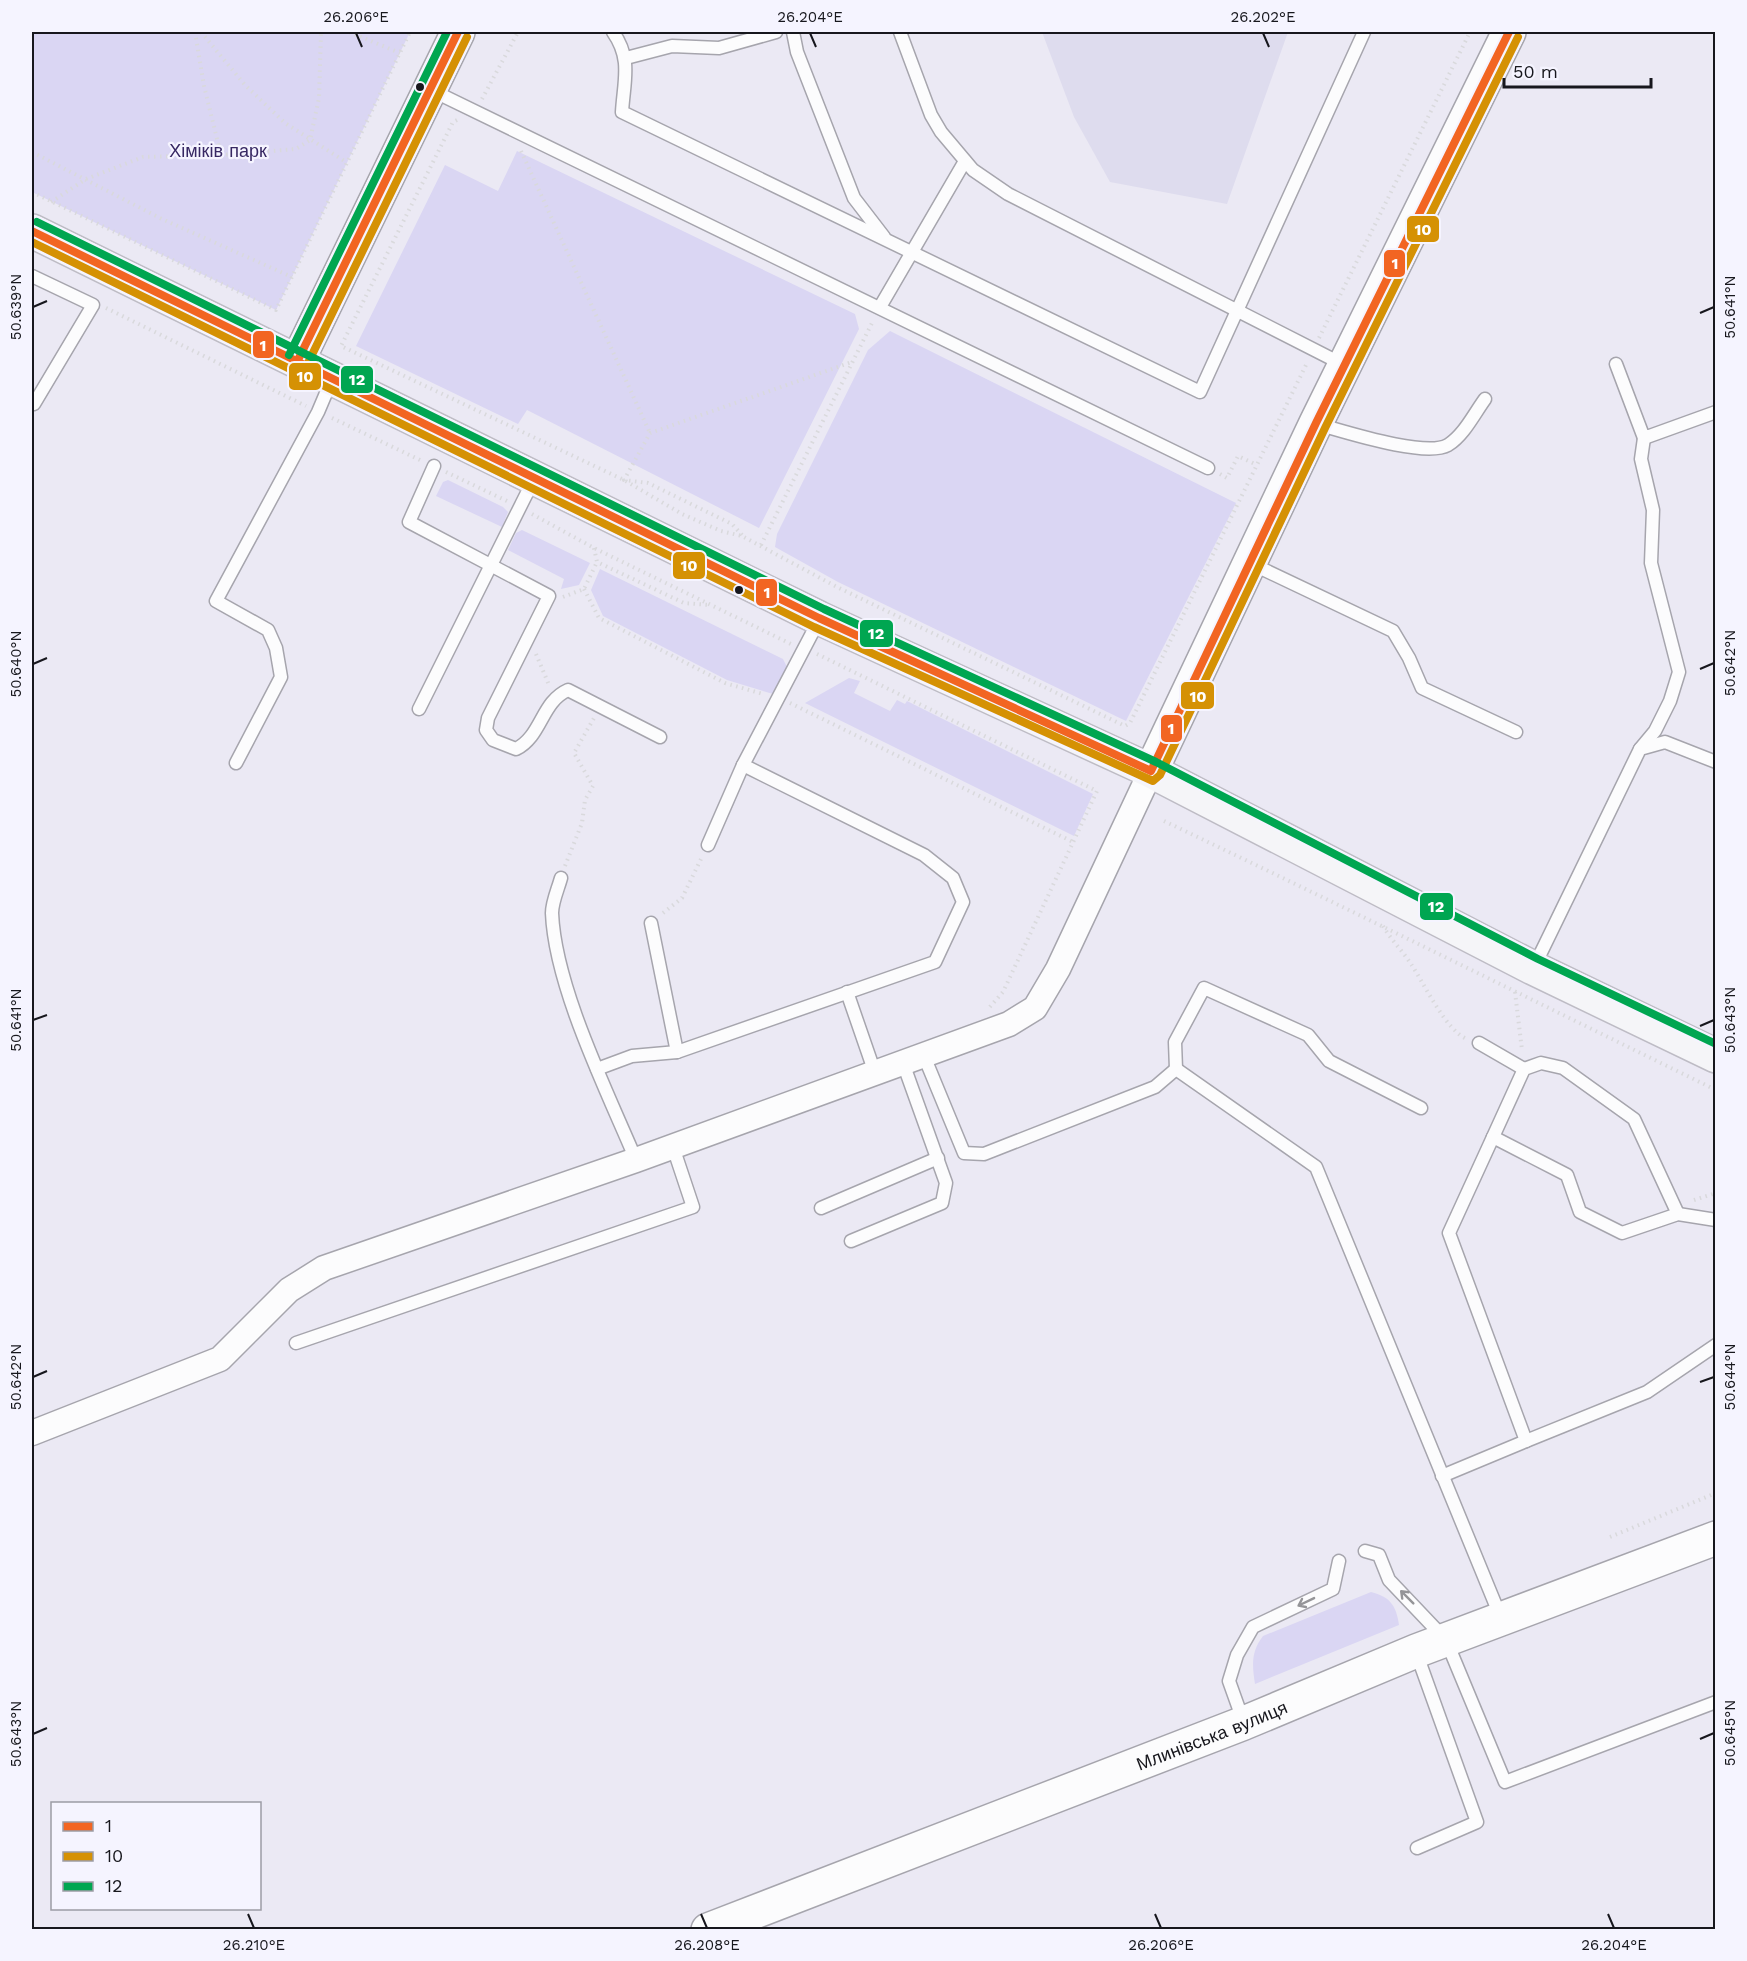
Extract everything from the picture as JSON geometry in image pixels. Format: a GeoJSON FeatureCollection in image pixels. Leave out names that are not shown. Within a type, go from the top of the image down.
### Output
{"type":"FeatureCollection","features":[{"type":"Feature","properties":{"kind":"main road"},"geometry":{"type":"LineString","coordinates":[[32,231],[819,618],[1151,771],[1524,980],[1716,1056]]}},
{"type":"Feature","properties":{"kind":"street"},"geometry":{"type":"LineString","coordinates":[[298,360],[458,32]]}},
{"type":"Feature","properties":{"kind":"street"},"geometry":{"type":"LineString","coordinates":[[32,1433],[220,1359],[289,1290],[324,1268],[673,1147],[1009,1024],[1035,1008],[1059,969],[1316,423],[1509,32]]}},
{"type":"Feature","properties":{"kind":"street","name":"Млинівська вулиця"},"geometry":{"type":"LineString","coordinates":[[708,1929],[1244,1723],[1416,1651],[1716,1538]]}},
{"type":"Feature","properties":{"kind":"lane"},"geometry":{"type":"LineString","coordinates":[[613,32],[623,46],[626,57],[622,111],[1200,392],[1364,32]]}},
{"type":"Feature","properties":{"kind":"lane"},"geometry":{"type":"LineString","coordinates":[[626,57],[672,45],[719,48],[776,32]]}},
{"type":"Feature","properties":{"kind":"lane"},"geometry":{"type":"LineString","coordinates":[[793,32],[797,52],[854,198],[885,239]]}},
{"type":"Feature","properties":{"kind":"lane"},"geometry":{"type":"LineString","coordinates":[[900,32],[931,115],[973,170],[1008,194],[1346,366]]}},
{"type":"Feature","properties":{"kind":"lane"},"geometry":{"type":"LineString","coordinates":[[430,90],[1208,468]]}},
{"type":"Feature","properties":{"kind":"lane"},"geometry":{"type":"LineString","coordinates":[[880,307],[965,161]]}},
{"type":"Feature","properties":{"kind":"lane"},"geometry":{"type":"LineString","coordinates":[[32,276],[93,305],[34,404]]}},
{"type":"Feature","properties":{"kind":"lane"},"geometry":{"type":"LineString","coordinates":[[1524,980],[1640,749],[1655,731],[1670,702],[1679,672],[1651,563],[1653,510],[1641,459],[1644,438],[1616,364]]}},
{"type":"Feature","properties":{"kind":"lane"},"geometry":{"type":"LineString","coordinates":[[236,763],[281,677],[276,648],[268,630],[216,601],[318,412],[333,378]]}},
{"type":"Feature","properties":{"kind":"lane"},"geometry":{"type":"LineString","coordinates":[[1316,423],[1395,444],[1430,449],[1445,447],[1457,438],[1485,399]]}},
{"type":"Feature","properties":{"kind":"lane"},"geometry":{"type":"LineString","coordinates":[[1644,438],[1716,412]]}},
{"type":"Feature","properties":{"kind":"lane"},"geometry":{"type":"LineString","coordinates":[[435,466],[409,522],[549,596],[488,718],[486,729],[493,740],[516,749],[526,744],[553,698],[568,690],[660,737]]}},
{"type":"Feature","properties":{"kind":"lane"},"geometry":{"type":"LineString","coordinates":[[418,709],[535,478]]}},
{"type":"Feature","properties":{"kind":"lane"},"geometry":{"type":"LineString","coordinates":[[1251,563],[1393,631],[1409,658],[1422,688],[1516,732]]}},
{"type":"Feature","properties":{"kind":"lane"},"geometry":{"type":"LineString","coordinates":[[708,846],[743,765],[805,651],[819,618]]}},
{"type":"Feature","properties":{"kind":"lane"},"geometry":{"type":"LineString","coordinates":[[1640,749],[1665,742],[1716,762]]}},
{"type":"Feature","properties":{"kind":"lane"},"geometry":{"type":"LineString","coordinates":[[597,1069],[632,1056],[677,1052],[935,962],[963,902],[953,878],[924,855],[743,765]]}},
{"type":"Feature","properties":{"kind":"lane"},"geometry":{"type":"LineString","coordinates":[[561,878],[552,912],[565,978],[597,1069],[636,1160]]}},
{"type":"Feature","properties":{"kind":"lane"},"geometry":{"type":"LineString","coordinates":[[651,923],[677,1052]]}},
{"type":"Feature","properties":{"kind":"lane"},"geometry":{"type":"LineString","coordinates":[[1176,1069],[1175,1042],[1204,988],[1308,1035],[1329,1061],[1420,1108]]}},
{"type":"Feature","properties":{"kind":"lane"},"geometry":{"type":"LineString","coordinates":[[847,992],[875,1073]]}},
{"type":"Feature","properties":{"kind":"lane"},"geometry":{"type":"LineString","coordinates":[[1479,1043],[1524,1069]]}},
{"type":"Feature","properties":{"kind":"lane"},"geometry":{"type":"LineString","coordinates":[[913,1059],[964,1153],[984,1154],[1155,1087],[1176,1069]]}},
{"type":"Feature","properties":{"kind":"lane"},"geometry":{"type":"LineString","coordinates":[[851,1241],[942,1203],[946,1183],[913,1059]]}},
{"type":"Feature","properties":{"kind":"lane"},"geometry":{"type":"LineString","coordinates":[[1526,1441],[1449,1233],[1524,1069],[1541,1063],[1563,1068],[1634,1119],[1678,1214]]}},
{"type":"Feature","properties":{"kind":"lane"},"geometry":{"type":"LineString","coordinates":[[1176,1069],[1316,1167],[1501,1619]]}},
{"type":"Feature","properties":{"kind":"lane"},"geometry":{"type":"LineString","coordinates":[[1493,1137],[1567,1175],[1580,1212],[1622,1233],[1678,1214],[1716,1220]]}},
{"type":"Feature","properties":{"kind":"lane"},"geometry":{"type":"LineString","coordinates":[[296,1343],[693,1207],[673,1147]]}},
{"type":"Feature","properties":{"kind":"lane"},"geometry":{"type":"LineString","coordinates":[[821,1208],[938,1158]]}},
{"type":"Feature","properties":{"kind":"lane"},"geometry":{"type":"LineString","coordinates":[[1442,1476],[1647,1392],[1716,1345]]}},
{"type":"Feature","properties":{"kind":"lane"},"geometry":{"type":"LineString","coordinates":[[1365,1551],[1379,1555],[1389,1580],[1446,1640],[1505,1782],[1716,1702]]}},
{"type":"Feature","properties":{"kind":"lane"},"geometry":{"type":"LineString","coordinates":[[1244,1723],[1229,1681],[1237,1655],[1253,1627],[1333,1589],[1339,1561]]}},
{"type":"Feature","properties":{"kind":"lane"},"geometry":{"type":"LineString","coordinates":[[1416,1651],[1477,1822],[1417,1848]]}},
{"type":"Feature","properties":{"kind":"path"},"geometry":{"type":"LineString","coordinates":[[195,32],[204,86],[221,155]]}},
{"type":"Feature","properties":{"kind":"path"},"geometry":{"type":"LineString","coordinates":[[201,32],[245,85],[285,123],[346,162]]}},
{"type":"Feature","properties":{"kind":"path"},"geometry":{"type":"LineString","coordinates":[[51,202],[86,179],[143,157],[221,155],[297,149],[310,140],[319,98],[321,32]]}},
{"type":"Feature","properties":{"kind":"path"},"geometry":{"type":"LineString","coordinates":[[349,32],[400,53]]}},
{"type":"Feature","properties":{"kind":"path"},"geometry":{"type":"LineString","coordinates":[[32,192],[276,310],[410,32]]}},
{"type":"Feature","properties":{"kind":"path"},"geometry":{"type":"LineString","coordinates":[[518,32],[476,112],[453,122],[341,346],[624,480],[682,514],[720,531],[742,536],[761,545],[837,586],[1125,726],[1130,723],[1470,32]]}},
{"type":"Feature","properties":{"kind":"path"},"geometry":{"type":"LineString","coordinates":[[511,129],[650,433]]}},
{"type":"Feature","properties":{"kind":"path"},"geometry":{"type":"LineString","coordinates":[[32,152],[162,219],[292,277]]}},
{"type":"Feature","properties":{"kind":"path"},"geometry":{"type":"LineString","coordinates":[[93,305],[112,309],[318,412],[521,507],[594,548],[805,651],[826,656],[1097,791],[1003,992],[986,1011]]}},
{"type":"Feature","properties":{"kind":"path"},"geometry":{"type":"LineString","coordinates":[[761,545],[880,307]]}},
{"type":"Feature","properties":{"kind":"path"},"geometry":{"type":"LineString","coordinates":[[624,480],[650,433],[852,362]]}},
{"type":"Feature","properties":{"kind":"path"},"geometry":{"type":"LineString","coordinates":[[1208,468],[1227,478],[1238,456],[1257,465]]}},
{"type":"Feature","properties":{"kind":"path"},"geometry":{"type":"LineString","coordinates":[[624,480],[648,483],[732,524],[742,536]]}},
{"type":"Feature","properties":{"kind":"path"},"geometry":{"type":"LineString","coordinates":[[559,604],[564,595],[584,589],[597,562],[594,548]]}},
{"type":"Feature","properties":{"kind":"path"},"geometry":{"type":"LineString","coordinates":[[597,562],[684,603],[712,605]]}},
{"type":"Feature","properties":{"kind":"path"},"geometry":{"type":"LineString","coordinates":[[584,589],[599,618],[725,683],[792,704],[1074,843]]}},
{"type":"Feature","properties":{"kind":"path"},"geometry":{"type":"LineString","coordinates":[[534,650],[543,665],[553,698]]}},
{"type":"Feature","properties":{"kind":"path"},"geometry":{"type":"LineString","coordinates":[[561,878],[582,823],[585,800],[593,786],[574,753],[601,706]]}},
{"type":"Feature","properties":{"kind":"path"},"geometry":{"type":"LineString","coordinates":[[1164,821],[1383,925],[1454,963],[1524,980],[1716,1090]]}},
{"type":"Feature","properties":{"kind":"path"},"geometry":{"type":"LineString","coordinates":[[651,923],[682,898],[708,846]]}},
{"type":"Feature","properties":{"kind":"path"},"geometry":{"type":"LineString","coordinates":[[1383,925],[1445,1018],[1462,1037],[1479,1043]]}},
{"type":"Feature","properties":{"kind":"path"},"geometry":{"type":"LineString","coordinates":[[1524,980],[1524,1069]]}},
{"type":"Feature","properties":{"kind":"path"},"geometry":{"type":"LineString","coordinates":[[1610,1537],[1716,1493]]}},
{"type":"Feature","properties":{"kind":"shaded area"},"geometry":{"type":"Polygon","coordinates":[[[1042,32],[1288,32],[1227,204],[1110,182],[1074,117],[1042,32]]]}},
{"type":"Feature","properties":{"kind":"green space","name":"Хіміків парк"},"geometry":{"type":"Polygon","coordinates":[[[32,32],[410,32],[276,310],[32,192],[32,32]]]}},
{"type":"Feature","properties":{"kind":"green space"},"geometry":{"type":"Polygon","coordinates":[[[517,151],[855,314],[859,329],[759,528],[527,410],[518,424],[356,346],[445,165],[498,191],[517,151]]]}},
{"type":"Feature","properties":{"kind":"green space"},"geometry":{"type":"Polygon","coordinates":[[[890,331],[1236,503],[1126,721],[838,582],[775,547],[777,534],[868,350],[890,331]]]}},
{"type":"Feature","properties":{"kind":"green space"},"geometry":{"type":"Polygon","coordinates":[[[448,480],[503,507],[508,512],[502,527],[436,496],[443,482],[448,480]]]}},
{"type":"Feature","properties":{"kind":"green space"},"geometry":{"type":"Polygon","coordinates":[[[522,530],[590,563],[579,585],[561,589],[564,579],[508,550],[516,533],[522,530]]]}},
{"type":"Feature","properties":{"kind":"green space"},"geometry":{"type":"Polygon","coordinates":[[[600,569],[783,659],[787,667],[773,694],[727,680],[603,616],[591,590],[600,569]]]}},
{"type":"Feature","properties":{"kind":"green space"},"geometry":{"type":"Polygon","coordinates":[[[849,678],[860,681],[854,693],[890,711],[897,700],[905,704],[907,701],[1093,794],[1074,836],[805,703],[849,678]]]}},
{"type":"Feature","properties":{"kind":"green space"},"geometry":{"type":"Polygon","coordinates":[[[1371,1592],[1383,1596],[1391,1603],[1399,1625],[1255,1684],[1253,1658],[1256,1647],[1263,1636],[1371,1592]]]}},
{"type":"Feature","properties":{"kind":"transit line","name":"12"},"geometry":{"type":"LineString","coordinates":[[289,355],[447,32]]}},
{"type":"Feature","properties":{"kind":"transit line","name":"1"},"geometry":{"type":"LineString","coordinates":[[298,360],[458,32]]}},
{"type":"Feature","properties":{"kind":"transit line","name":"1"},"geometry":{"type":"LineString","coordinates":[[32,231],[819,618],[1151,771],[1316,423],[1509,32]]}},
{"type":"Feature","properties":{"kind":"transit line","name":"10"},"geometry":{"type":"LineString","coordinates":[[307,365],[467,37]]}},
{"type":"Feature","properties":{"kind":"transit line","name":"10"},"geometry":{"type":"LineString","coordinates":[[32,242],[814,627],[1153,781],[1160,775],[1325,428],[1518,37]]}},
{"type":"Feature","properties":{"kind":"transit line","name":"12"},"geometry":{"type":"LineString","coordinates":[[37,222],[824,609],[1156,762],[1538,959],[1716,1044]]}}]}
